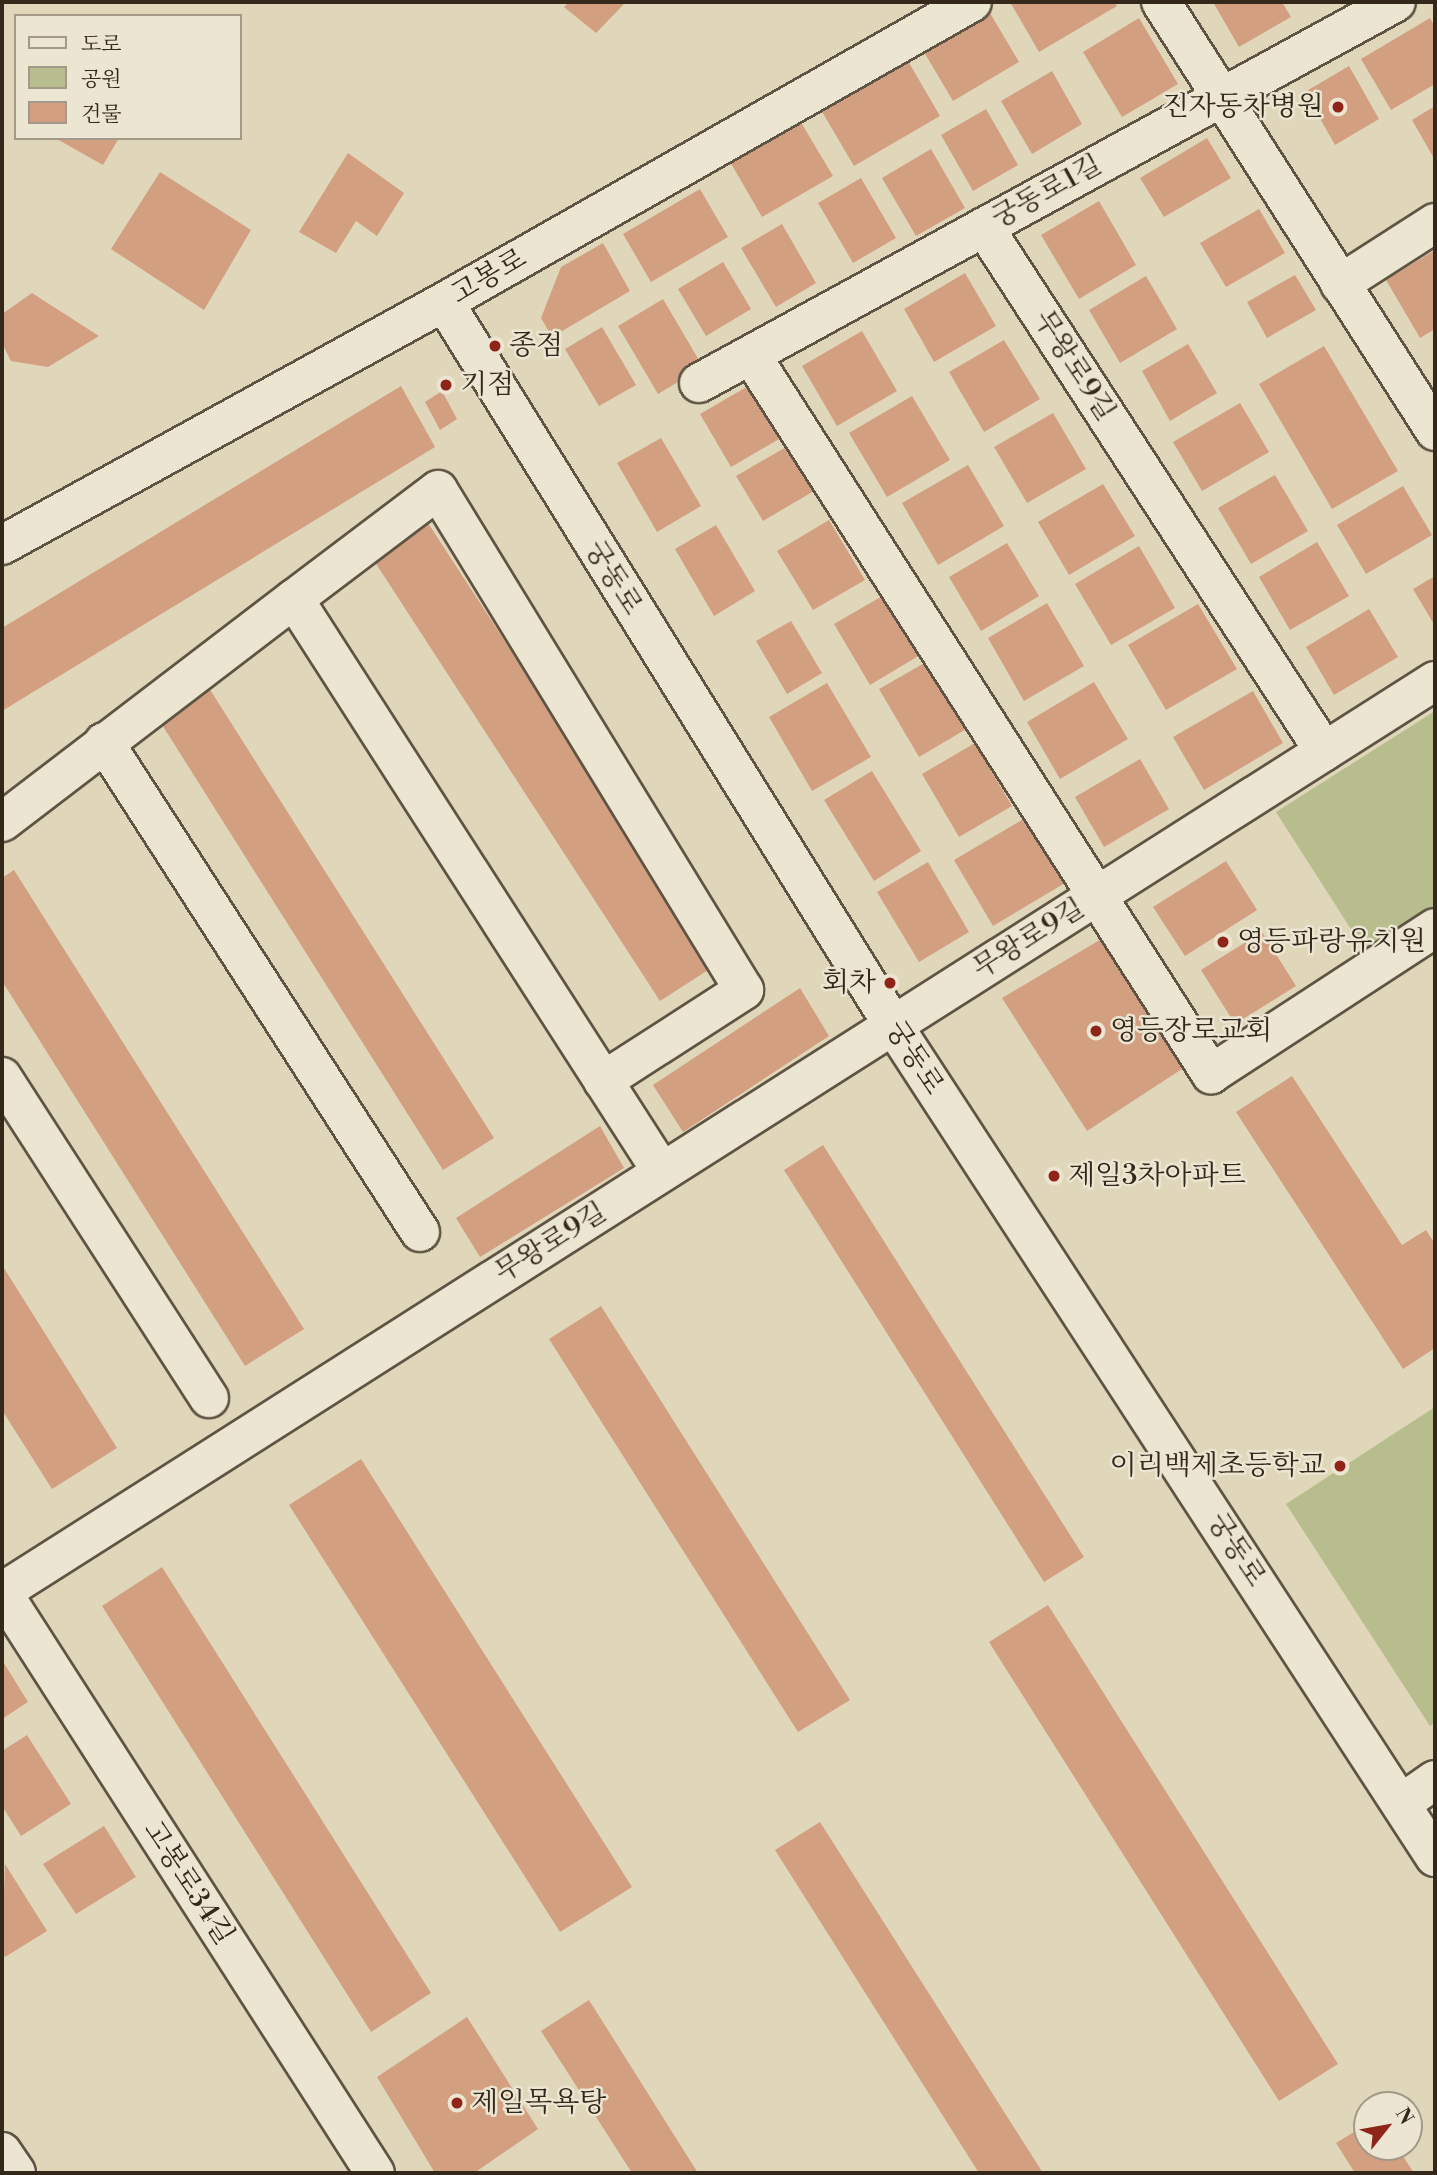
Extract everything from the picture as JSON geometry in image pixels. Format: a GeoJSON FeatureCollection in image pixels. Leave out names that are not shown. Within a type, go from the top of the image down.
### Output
{"type":"FeatureCollection","features":[{"type":"Feature","properties":{"kind":"street","name":"고봉로"},"geometry":{"type":"LineString","coordinates":[[2,545],[444,303],[972,2]]}},
{"type":"Feature","properties":{"kind":"street"},"geometry":{"type":"LineString","coordinates":[[1161,2],[1435,431]]}},
{"type":"Feature","properties":{"kind":"street","name":"궁동로1길"},"geometry":{"type":"LineString","coordinates":[[699,383],[1396,2]]}},
{"type":"Feature","properties":{"kind":"street"},"geometry":{"type":"LineString","coordinates":[[1340,284],[1435,223]]}},
{"type":"Feature","properties":{"kind":"street","name":"무왕로9길"},"geometry":{"type":"LineString","coordinates":[[985,227],[1324,751]]}},
{"type":"Feature","properties":{"kind":"street","name":"궁동로"},"geometry":{"type":"LineString","coordinates":[[444,303],[893,1025],[1435,1857]]}},
{"type":"Feature","properties":{"kind":"street","name":"무왕로9길"},"geometry":{"type":"LineString","coordinates":[[751,355],[1099,894]]}},
{"type":"Feature","properties":{"kind":"street"},"geometry":{"type":"LineString","coordinates":[[2,822],[438,490],[744,990],[603,1081]]}},
{"type":"Feature","properties":{"kind":"street"},"geometry":{"type":"LineString","coordinates":[[294,599],[662,1172]]}},
{"type":"Feature","properties":{"kind":"street","name":"무왕로9길"},"geometry":{"type":"LineString","coordinates":[[2,1592],[1435,681]]}},
{"type":"Feature","properties":{"kind":"street"},"geometry":{"type":"LineString","coordinates":[[104,742],[419,1232]]}},
{"type":"Feature","properties":{"kind":"street"},"geometry":{"type":"LineString","coordinates":[[1099,894],[1211,1074],[1435,928]]}},
{"type":"Feature","properties":{"kind":"street"},"geometry":{"type":"LineString","coordinates":[[2,1077],[209,1398]]}},
{"type":"Feature","properties":{"kind":"street","name":"고봉로34길"},"geometry":{"type":"LineString","coordinates":[[2,1592],[375,2173]]}},
{"type":"Feature","properties":{"kind":"street"},"geometry":{"type":"LineString","coordinates":[[1402,1803],[1435,1780]]}},
{"type":"Feature","properties":{"kind":"street"},"geometry":{"type":"LineString","coordinates":[[2,2152],[16,2173]]}},
{"type":"Feature","properties":{"kind":"green space"},"geometry":{"type":"Polygon","coordinates":[[[1435,711],[1435,918],[1370,959],[1276,812],[1435,711]]]}},
{"type":"Feature","properties":{"kind":"green space"},"geometry":{"type":"Polygon","coordinates":[[[1435,1407],[1435,1722],[1430,1726],[1286,1504],[1435,1407]]]}},
{"type":"Feature","properties":{"kind":"building"},"geometry":{"type":"Polygon","coordinates":[[[569,2],[626,2],[596,33],[564,7],[569,2]]]}},
{"type":"Feature","properties":{"kind":"building"},"geometry":{"type":"Polygon","coordinates":[[[1010,2],[1115,2],[1117,6],[1039,52],[1010,2]]]}},
{"type":"Feature","properties":{"kind":"building"},"geometry":{"type":"Polygon","coordinates":[[[1213,2],[1282,2],[1291,17],[1239,47],[1213,2]]]}},
{"type":"Feature","properties":{"kind":"building"},"geometry":{"type":"Polygon","coordinates":[[[990,13],[1019,62],[953,101],[924,52],[990,13]]]}},
{"type":"Feature","properties":{"kind":"building"},"geometry":{"type":"Polygon","coordinates":[[[1139,18],[1178,84],[1122,117],[1083,52],[1139,18]]]}},
{"type":"Feature","properties":{"kind":"building"},"geometry":{"type":"Polygon","coordinates":[[[1430,18],[1435,27],[1435,84],[1391,110],[1361,59],[1430,18]]]}},
{"type":"Feature","properties":{"kind":"building"},"geometry":{"type":"Polygon","coordinates":[[[904,54],[940,116],[854,166],[818,105],[904,54]]]}},
{"type":"Feature","properties":{"kind":"building"},"geometry":{"type":"Polygon","coordinates":[[[1349,66],[1379,119],[1335,145],[1305,92],[1349,66]]]}},
{"type":"Feature","properties":{"kind":"building"},"geometry":{"type":"Polygon","coordinates":[[[1052,71],[1082,124],[1032,154],[1001,101],[1052,71]]]}},
{"type":"Feature","properties":{"kind":"building"},"geometry":{"type":"Polygon","coordinates":[[[1435,106],[1435,160],[1412,120],[1435,106]]]}},
{"type":"Feature","properties":{"kind":"building"},"geometry":{"type":"Polygon","coordinates":[[[986,109],[1018,165],[973,191],[941,135],[986,109]]]}},
{"type":"Feature","properties":{"kind":"building"},"geometry":{"type":"Polygon","coordinates":[[[799,119],[833,176],[762,217],[729,160],[799,119]]]}},
{"type":"Feature","properties":{"kind":"building"},"geometry":{"type":"Polygon","coordinates":[[[1207,138],[1231,178],[1164,217],[1140,178],[1207,138]]]}},
{"type":"Feature","properties":{"kind":"building"},"geometry":{"type":"Polygon","coordinates":[[[59,140],[118,140],[103,165],[59,140]]]}},
{"type":"Feature","properties":{"kind":"building"},"geometry":{"type":"Polygon","coordinates":[[[931,149],[965,208],[916,236],[882,178],[931,149]]]}},
{"type":"Feature","properties":{"kind":"building"},"geometry":{"type":"Polygon","coordinates":[[[348,153],[404,193],[377,236],[356,221],[336,253],[299,232],[348,153]]]}},
{"type":"Feature","properties":{"kind":"building"},"geometry":{"type":"Polygon","coordinates":[[[160,172],[251,230],[204,310],[111,249],[160,172]]]}},
{"type":"Feature","properties":{"kind":"building"},"geometry":{"type":"Polygon","coordinates":[[[861,178],[896,238],[853,263],[818,203],[861,178]]]}},
{"type":"Feature","properties":{"kind":"building"},"geometry":{"type":"Polygon","coordinates":[[[700,189],[728,237],[651,282],[623,234],[700,189]]]}},
{"type":"Feature","properties":{"kind":"building"},"geometry":{"type":"Polygon","coordinates":[[[1099,201],[1136,265],[1079,299],[1041,235],[1099,201]]]}},
{"type":"Feature","properties":{"kind":"building"},"geometry":{"type":"Polygon","coordinates":[[[1259,209],[1285,253],[1226,287],[1200,243],[1259,209]]]}},
{"type":"Feature","properties":{"kind":"building"},"geometry":{"type":"Polygon","coordinates":[[[782,224],[816,283],[776,307],[741,248],[782,224]]]}},
{"type":"Feature","properties":{"kind":"building"},"geometry":{"type":"Polygon","coordinates":[[[603,243],[630,291],[552,337],[541,318],[561,267],[603,243]]]}},
{"type":"Feature","properties":{"kind":"building"},"geometry":{"type":"Polygon","coordinates":[[[1435,250],[1435,329],[1420,338],[1386,280],[1435,250]]]}},
{"type":"Feature","properties":{"kind":"building"},"geometry":{"type":"Polygon","coordinates":[[[723,262],[751,309],[706,336],[678,289],[723,262]]]}},
{"type":"Feature","properties":{"kind":"building"},"geometry":{"type":"Polygon","coordinates":[[[965,273],[996,326],[934,362],[904,309],[965,273]]]}},
{"type":"Feature","properties":{"kind":"building"},"geometry":{"type":"Polygon","coordinates":[[[1295,275],[1316,310],[1267,338],[1247,302],[1295,275]]]}},
{"type":"Feature","properties":{"kind":"building"},"geometry":{"type":"Polygon","coordinates":[[[1146,276],[1177,329],[1120,363],[1089,310],[1146,276]]]}},
{"type":"Feature","properties":{"kind":"building"},"geometry":{"type":"Polygon","coordinates":[[[32,293],[99,336],[48,367],[11,361],[2,343],[2,314],[32,293]]]}},
{"type":"Feature","properties":{"kind":"building"},"geometry":{"type":"Polygon","coordinates":[[[663,299],[703,367],[658,394],[618,326],[663,299]]]}},
{"type":"Feature","properties":{"kind":"building"},"geometry":{"type":"Polygon","coordinates":[[[602,327],[636,385],[599,406],[565,349],[602,327]]]}},
{"type":"Feature","properties":{"kind":"building"},"geometry":{"type":"Polygon","coordinates":[[[862,331],[897,391],[837,426],[802,366],[862,331]]]}},
{"type":"Feature","properties":{"kind":"building"},"geometry":{"type":"Polygon","coordinates":[[[1004,340],[1040,399],[984,432],[949,372],[1004,340]]]}},
{"type":"Feature","properties":{"kind":"building"},"geometry":{"type":"Polygon","coordinates":[[[1188,344],[1217,393],[1170,421],[1142,371],[1188,344]]]}},
{"type":"Feature","properties":{"kind":"building"},"geometry":{"type":"Polygon","coordinates":[[[1324,346],[1398,471],[1332,509],[1259,384],[1324,346]]]}},
{"type":"Feature","properties":{"kind":"building"},"geometry":{"type":"Polygon","coordinates":[[[755,382],[786,435],[731,467],[700,414],[755,382]]]}},
{"type":"Feature","properties":{"kind":"building"},"geometry":{"type":"Polygon","coordinates":[[[401,386],[435,447],[2,711],[2,628],[401,386]]]}},
{"type":"Feature","properties":{"kind":"building"},"geometry":{"type":"Polygon","coordinates":[[[442,391],[457,419],[440,430],[425,402],[442,391]]]}},
{"type":"Feature","properties":{"kind":"building"},"geometry":{"type":"Polygon","coordinates":[[[912,396],[950,460],[887,497],[849,433],[912,396]]]}},
{"type":"Feature","properties":{"kind":"building"},"geometry":{"type":"Polygon","coordinates":[[[1240,403],[1269,452],[1202,491],[1173,442],[1240,403]]]}},
{"type":"Feature","properties":{"kind":"building"},"geometry":{"type":"Polygon","coordinates":[[[1053,413],[1086,469],[1027,503],[994,447],[1053,413]]]}},
{"type":"Feature","properties":{"kind":"building"},"geometry":{"type":"Polygon","coordinates":[[[661,438],[701,506],[657,532],[617,463],[661,438]]]}},
{"type":"Feature","properties":{"kind":"building"},"geometry":{"type":"Polygon","coordinates":[[[793,443],[819,488],[763,521],[736,476],[793,443]]]}},
{"type":"Feature","properties":{"kind":"building"},"geometry":{"type":"Polygon","coordinates":[[[968,465],[1004,526],[938,565],[902,503],[968,465]]]}},
{"type":"Feature","properties":{"kind":"building"},"geometry":{"type":"Polygon","coordinates":[[[1275,475],[1308,531],[1251,564],[1218,508],[1275,475]]]}},
{"type":"Feature","properties":{"kind":"building"},"geometry":{"type":"Polygon","coordinates":[[[1103,484],[1135,536],[1069,575],[1038,522],[1103,484]]]}},
{"type":"Feature","properties":{"kind":"building"},"geometry":{"type":"Polygon","coordinates":[[[1403,486],[1432,535],[1366,574],[1337,525],[1403,486]]]}},
{"type":"Feature","properties":{"kind":"building"},"geometry":{"type":"Polygon","coordinates":[[[426,520],[716,965],[660,1001],[371,556],[426,520]]]}},
{"type":"Feature","properties":{"kind":"building"},"geometry":{"type":"Polygon","coordinates":[[[829,520],[865,580],[813,610],[777,551],[829,520]]]}},
{"type":"Feature","properties":{"kind":"building"},"geometry":{"type":"Polygon","coordinates":[[[716,525],[755,591],[714,616],[675,549],[716,525]]]}},
{"type":"Feature","properties":{"kind":"building"},"geometry":{"type":"Polygon","coordinates":[[[1317,542],[1349,596],[1290,630],[1259,577],[1317,542]]]}},
{"type":"Feature","properties":{"kind":"building"},"geometry":{"type":"Polygon","coordinates":[[[1007,543],[1039,596],[981,631],[949,577],[1007,543]]]}},
{"type":"Feature","properties":{"kind":"building"},"geometry":{"type":"Polygon","coordinates":[[[1139,546],[1175,608],[1111,645],[1075,584],[1139,546]]]}},
{"type":"Feature","properties":{"kind":"building"},"geometry":{"type":"Polygon","coordinates":[[[1435,576],[1435,626],[1413,589],[1435,576]]]}},
{"type":"Feature","properties":{"kind":"building"},"geometry":{"type":"Polygon","coordinates":[[[884,595],[920,655],[870,685],[834,624],[884,595]]]}},
{"type":"Feature","properties":{"kind":"building"},"geometry":{"type":"Polygon","coordinates":[[[1047,603],[1084,666],[1024,701],[988,638],[1047,603]]]}},
{"type":"Feature","properties":{"kind":"building"},"geometry":{"type":"Polygon","coordinates":[[[1198,604],[1237,669],[1166,710],[1128,645],[1198,604]]]}},
{"type":"Feature","properties":{"kind":"building"},"geometry":{"type":"Polygon","coordinates":[[[1369,609],[1398,657],[1334,695],[1306,647],[1369,609]]]}},
{"type":"Feature","properties":{"kind":"building"},"geometry":{"type":"Polygon","coordinates":[[[791,621],[822,673],[787,694],[756,641],[791,621]]]}},
{"type":"Feature","properties":{"kind":"building"},"geometry":{"type":"Polygon","coordinates":[[[928,661],[968,728],[919,757],[879,689],[928,661]]]}},
{"type":"Feature","properties":{"kind":"building"},"geometry":{"type":"Polygon","coordinates":[[[1094,682],[1128,739],[1060,779],[1027,722],[1094,682]]]}},
{"type":"Feature","properties":{"kind":"building"},"geometry":{"type":"Polygon","coordinates":[[[827,683],[871,757],[812,791],[769,717],[827,683]]]}},
{"type":"Feature","properties":{"kind":"building"},"geometry":{"type":"Polygon","coordinates":[[[209,688],[494,1138],[443,1170],[159,720],[209,688]]]}},
{"type":"Feature","properties":{"kind":"building"},"geometry":{"type":"Polygon","coordinates":[[[1253,691],[1283,743],[1204,790],[1173,737],[1253,691]]]}},
{"type":"Feature","properties":{"kind":"building"},"geometry":{"type":"Polygon","coordinates":[[[975,743],[1012,806],[959,837],[922,774],[975,743]]]}},
{"type":"Feature","properties":{"kind":"building"},"geometry":{"type":"Polygon","coordinates":[[[1140,759],[1169,809],[1104,847],[1075,797],[1140,759]]]}},
{"type":"Feature","properties":{"kind":"building"},"geometry":{"type":"Polygon","coordinates":[[[872,771],[921,851],[874,881],[824,800],[872,771]]]}},
{"type":"Feature","properties":{"kind":"building"},"geometry":{"type":"Polygon","coordinates":[[[1027,817],[1065,883],[993,926],[954,860],[1027,817]]]}},
{"type":"Feature","properties":{"kind":"building"},"geometry":{"type":"Polygon","coordinates":[[[1226,861],[1257,910],[1185,956],[1153,907],[1226,861]]]}},
{"type":"Feature","properties":{"kind":"building"},"geometry":{"type":"Polygon","coordinates":[[[928,862],[969,932],[919,962],[877,892],[928,862]]]}},
{"type":"Feature","properties":{"kind":"building"},"geometry":{"type":"Polygon","coordinates":[[[14,870],[304,1329],[245,1366],[2,981],[2,878],[14,870]]]}},
{"type":"Feature","properties":{"kind":"building"},"geometry":{"type":"Polygon","coordinates":[[[1262,932],[1296,986],[1235,1024],[1201,970],[1262,932]]]}},
{"type":"Feature","properties":{"kind":"building","name":"영등장로교회"},"geometry":{"type":"Polygon","coordinates":[[[1108,935],[1188,1065],[1087,1131],[1002,998],[1108,935]]]}},
{"type":"Feature","properties":{"kind":"building"},"geometry":{"type":"Polygon","coordinates":[[[800,988],[829,1036],[683,1132],[653,1085],[800,988]]]}},
{"type":"Feature","properties":{"kind":"building"},"geometry":{"type":"Polygon","coordinates":[[[1292,1076],[1402,1245],[1426,1230],[1435,1244],[1435,1348],[1403,1369],[1236,1112],[1292,1076]]]}},
{"type":"Feature","properties":{"kind":"building"},"geometry":{"type":"Polygon","coordinates":[[[600,1126],[624,1168],[480,1257],[456,1218],[600,1126]]]}},
{"type":"Feature","properties":{"kind":"building"},"geometry":{"type":"Polygon","coordinates":[[[823,1145],[1084,1557],[1044,1582],[784,1170],[823,1145]]]}},
{"type":"Feature","properties":{"kind":"building"},"geometry":{"type":"Polygon","coordinates":[[[2,1265],[117,1448],[52,1489],[2,1410],[2,1265]]]}},
{"type":"Feature","properties":{"kind":"building"},"geometry":{"type":"Polygon","coordinates":[[[601,1306],[850,1700],[798,1732],[549,1339],[601,1306]]]}},
{"type":"Feature","properties":{"kind":"building"},"geometry":{"type":"Polygon","coordinates":[[[361,1459],[632,1887],[560,1932],[289,1505],[361,1459]]]}},
{"type":"Feature","properties":{"kind":"building"},"geometry":{"type":"Polygon","coordinates":[[[162,1567],[431,1993],[371,2032],[102,1606],[162,1567]]]}},
{"type":"Feature","properties":{"kind":"building"},"geometry":{"type":"Polygon","coordinates":[[[1048,1605],[1338,2064],[1279,2101],[989,1642],[1048,1605]]]}},
{"type":"Feature","properties":{"kind":"building"},"geometry":{"type":"Polygon","coordinates":[[[2,1660],[28,1702],[2,1719],[2,1660]]]}},
{"type":"Feature","properties":{"kind":"building"},"geometry":{"type":"Polygon","coordinates":[[[27,1735],[71,1804],[21,1836],[2,1806],[2,1751],[27,1735]]]}},
{"type":"Feature","properties":{"kind":"building"},"geometry":{"type":"Polygon","coordinates":[[[820,1822],[1043,2173],[979,2173],[775,1850],[820,1822]]]}},
{"type":"Feature","properties":{"kind":"building"},"geometry":{"type":"Polygon","coordinates":[[[104,1826],[136,1877],[76,1914],[43,1864],[104,1826]]]}},
{"type":"Feature","properties":{"kind":"building"},"geometry":{"type":"Polygon","coordinates":[[[5,1864],[47,1931],[5,1957],[2,1951],[5,1864]]]}},
{"type":"Feature","properties":{"kind":"building"},"geometry":{"type":"Polygon","coordinates":[[[589,2000],[698,2173],[632,2173],[541,2031],[589,2000]]]}},
{"type":"Feature","properties":{"kind":"building","name":"제일목욕탕"},"geometry":{"type":"Polygon","coordinates":[[[467,2017],[538,2129],[474,2173],[435,2173],[377,2077],[467,2017]]]}},
{"type":"Feature","properties":{"kind":"building"},"geometry":{"type":"Polygon","coordinates":[[[1353,2133],[1353,2161],[1406,2161],[1414,2173],[1355,2173],[1336,2143],[1353,2133]]]}},
{"type":"Feature","properties":{"kind":"place","name":"진자동차병원"},"geometry":{"type":"Point","coordinates":[1338,107]}},
{"type":"Feature","properties":{"kind":"place","name":"종점"},"geometry":{"type":"Point","coordinates":[495,346]}},
{"type":"Feature","properties":{"kind":"place","name":"기점"},"geometry":{"type":"Point","coordinates":[446,385]}},
{"type":"Feature","properties":{"kind":"place","name":"영등파랑유치원"},"geometry":{"type":"Point","coordinates":[1223,942]}},
{"type":"Feature","properties":{"kind":"place","name":"회차"},"geometry":{"type":"Point","coordinates":[890,983]}},
{"type":"Feature","properties":{"kind":"place","name":"영등장로교회"},"geometry":{"type":"Point","coordinates":[1096,1031]}},
{"type":"Feature","properties":{"kind":"place","name":"제일3차아파트"},"geometry":{"type":"Point","coordinates":[1054,1176]}},
{"type":"Feature","properties":{"kind":"place","name":"이리백제초등학교"},"geometry":{"type":"Point","coordinates":[1340,1466]}},
{"type":"Feature","properties":{"kind":"place","name":"제일목욕탕"},"geometry":{"type":"Point","coordinates":[457,2103]}}]}
